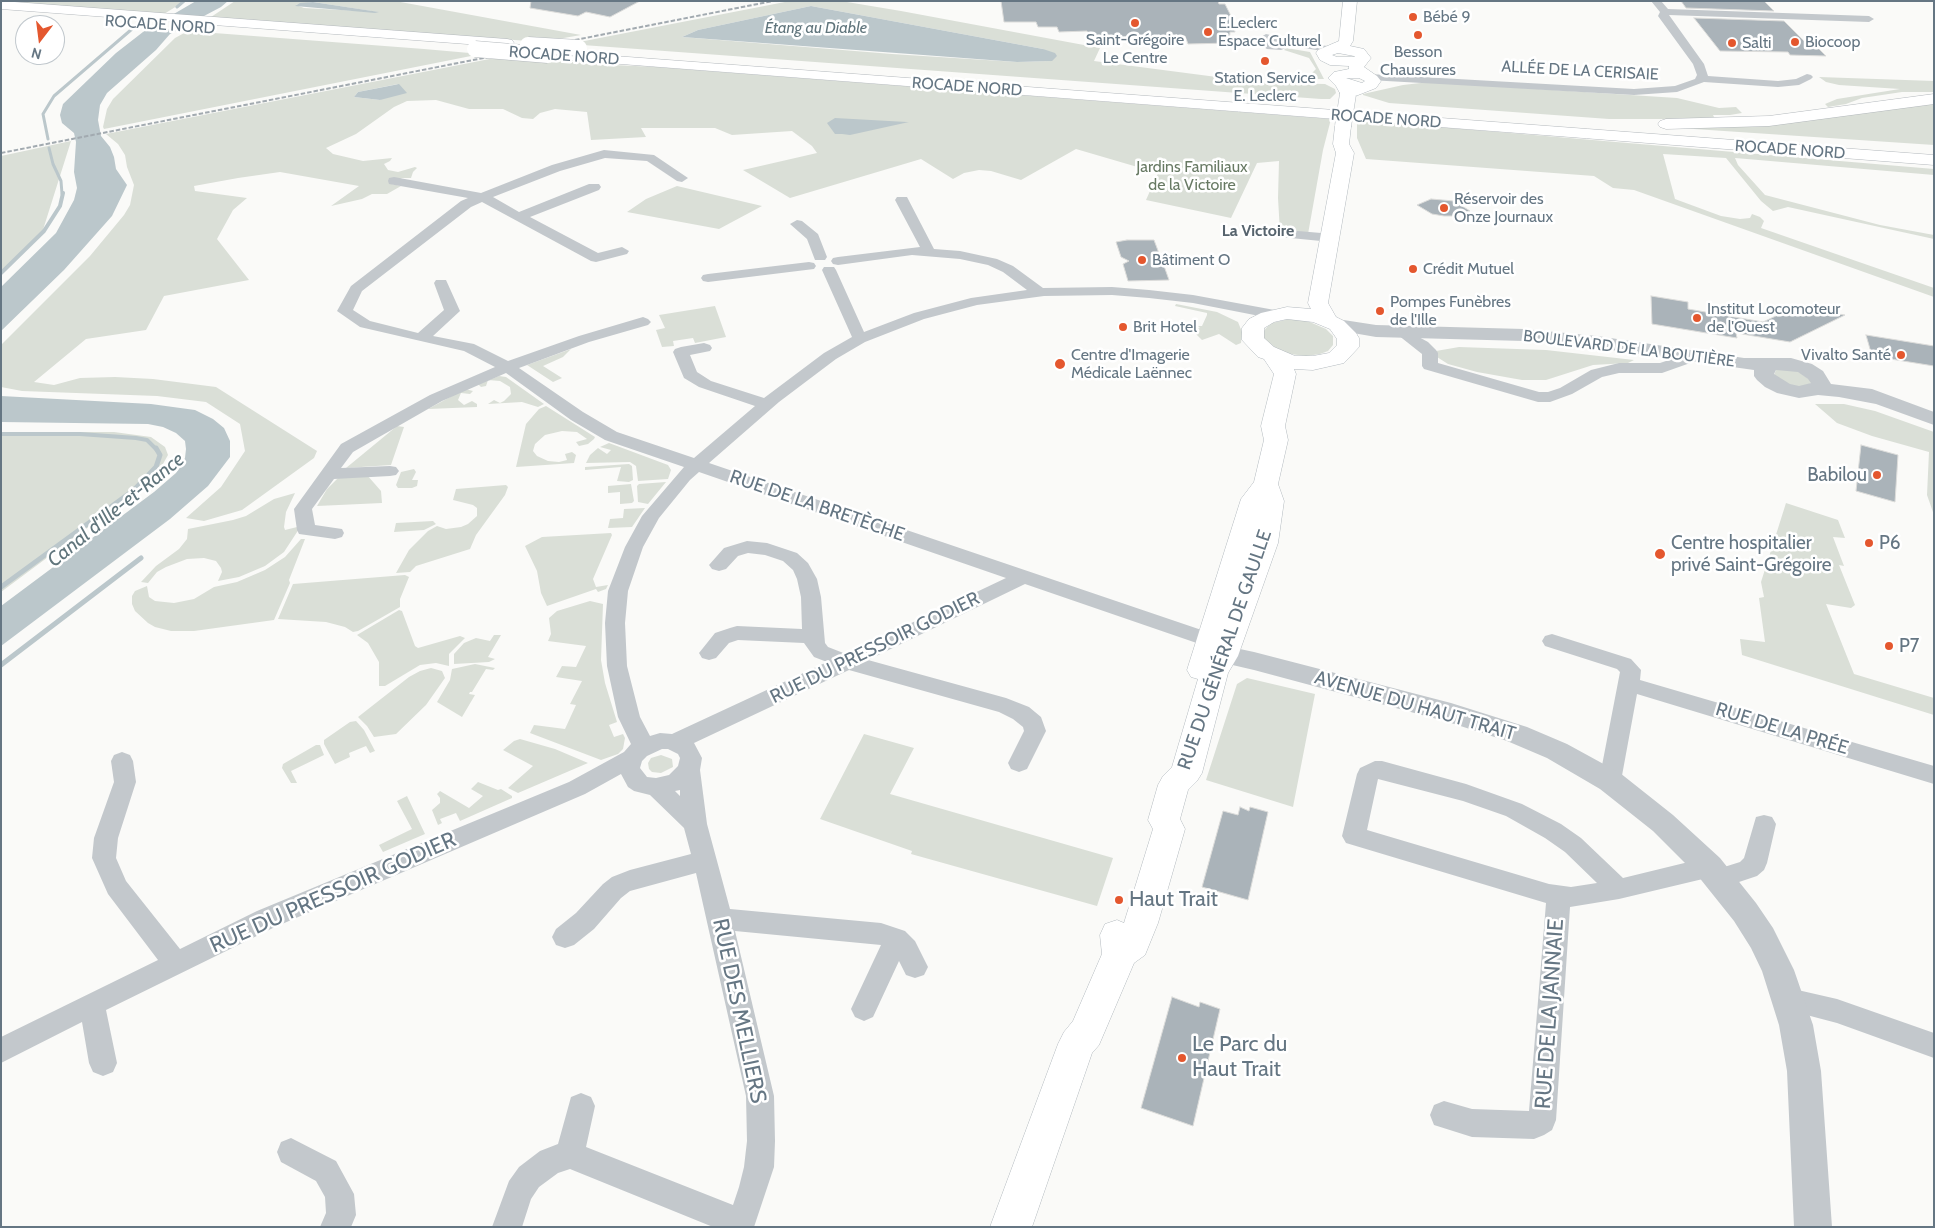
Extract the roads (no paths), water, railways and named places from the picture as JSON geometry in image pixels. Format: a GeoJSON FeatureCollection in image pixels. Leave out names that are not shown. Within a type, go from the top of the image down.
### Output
{"type":"FeatureCollection","features":[{"type":"Feature","properties":{"kind":"main road"},"geometry":{"type":"LineString","coordinates":[[1342,135],[1334,153],[1306,294],[1303,301],[1281,314],[1261,320],[1253,328],[1252,336],[1256,343],[1273,356],[1292,362],[1313,363],[1336,358],[1348,347],[1349,343],[1346,334],[1332,322],[1318,303],[1345,154],[1342,135],[1348,72],[1345,43],[1350,1]]}},
{"type":"Feature","properties":{"kind":"main road"},"geometry":{"type":"LineString","coordinates":[[1348,72],[1356,68],[1357,56],[1355,46],[1358,34],[1360,1]]}},
{"type":"Feature","properties":{"kind":"main road","name":"ROCADE NORD"},"geometry":{"type":"LineString","coordinates":[[1,5],[140,15],[219,25],[548,55],[1934,160]]}},
{"type":"Feature","properties":{"kind":"main road","name":"ROCADE NORD"},"geometry":{"type":"LineString","coordinates":[[1,13],[579,48],[1507,119],[1934,149]]}},
{"type":"Feature","properties":{"kind":"main road"},"geometry":{"type":"LineString","coordinates":[[1348,72],[1357,56]]}},
{"type":"Feature","properties":{"kind":"main road"},"geometry":{"type":"LineString","coordinates":[[1507,119],[1520,116],[1638,123],[1738,122],[1823,115],[1929,101]]}},
{"type":"Feature","properties":{"kind":"main road"},"geometry":{"type":"LineString","coordinates":[[1815,152],[1837,156],[1934,165]]}},
{"type":"Feature","properties":{"kind":"main road"},"geometry":{"type":"LineString","coordinates":[[1281,314],[1307,314],[1332,322]]}},
{"type":"Feature","properties":{"kind":"main road","name":"RUE DU GÉNÉRAL DE GAULLE"},"geometry":{"type":"LineString","coordinates":[[1012,1227],[1076,1044],[1086,1032],[1120,954],[1133,944],[1144,915],[1169,829],[1164,820],[1174,785],[1186,772],[1214,672],[1217,649],[1265,543],[1272,501],[1266,484],[1276,440],[1273,426],[1285,374],[1273,356]]}},
{"type":"Feature","properties":{"kind":"main road","name":"RUE DU GÉNÉRAL DE GAULLE"},"geometry":{"type":"LineString","coordinates":[[1276,440],[1287,429],[1293,414],[1302,376],[1313,363]]}},
{"type":"Feature","properties":{"kind":"main road","name":"RUE DU GÉNÉRAL DE GAULLE"},"geometry":{"type":"LineString","coordinates":[[1023,1227],[1086,1048],[1086,1032]]}},
{"type":"Feature","properties":{"kind":"street"},"geometry":{"type":"LineString","coordinates":[[1656,1],[1665,12],[1869,19]]}},
{"type":"Feature","properties":{"kind":"street"},"geometry":{"type":"LineString","coordinates":[[1665,12],[1663,16],[1700,67],[1703,75],[1702,79],[1794,84],[1807,77]]}},
{"type":"Feature","properties":{"kind":"street","name":"ALLÉE DE LA CERISAIE"},"geometry":{"type":"LineString","coordinates":[[1286,44],[1348,72],[1402,80],[1461,81],[1643,92],[1677,89],[1702,79]]}},
{"type":"Feature","properties":{"kind":"street"},"geometry":{"type":"LineString","coordinates":[[482,197],[556,168],[604,154],[650,158],[682,178]]}},
{"type":"Feature","properties":{"kind":"street"},"geometry":{"type":"LineString","coordinates":[[394,181],[482,197],[596,258],[622,251]]}},
{"type":"Feature","properties":{"kind":"street"},"geometry":{"type":"LineString","coordinates":[[520,216],[594,187]]}},
{"type":"Feature","properties":{"kind":"street","name":"RUE DE LA BRETÈCHE"},"geometry":{"type":"LineString","coordinates":[[482,197],[466,204],[444,220],[356,289],[345,311],[365,324],[420,338],[468,347],[484,354],[507,367],[577,416],[611,436],[1024,577],[1217,649]]}},
{"type":"Feature","properties":{"kind":"street"},"geometry":{"type":"LineString","coordinates":[[902,200],[928,252]]}},
{"type":"Feature","properties":{"kind":"street"},"geometry":{"type":"LineString","coordinates":[[797,224],[813,238],[813,269],[912,251],[960,255],[992,262],[1022,278],[1039,292]]}},
{"type":"Feature","properties":{"kind":"street"},"geometry":{"type":"LineString","coordinates":[[1275,233],[1316,237]]}},
{"type":"Feature","properties":{"kind":"street"},"geometry":{"type":"LineString","coordinates":[[708,278],[814,261]]}},
{"type":"Feature","properties":{"kind":"street"},"geometry":{"type":"LineString","coordinates":[[834,266],[860,339]]}},
{"type":"Feature","properties":{"kind":"street"},"geometry":{"type":"LineString","coordinates":[[420,338],[452,311],[441,283]]}},
{"type":"Feature","properties":{"kind":"street"},"geometry":{"type":"LineString","coordinates":[[695,824],[630,773],[638,752],[617,666],[615,623],[618,591],[634,547],[652,516],[676,484],[767,404],[803,374],[860,339],[896,324],[952,306],[999,297],[1039,292],[1112,291],[1193,299],[1281,314]]}},
{"type":"Feature","properties":{"kind":"street"},"geometry":{"type":"LineString","coordinates":[[1193,299],[1237,313],[1253,328]]}},
{"type":"Feature","properties":{"kind":"street"},"geometry":{"type":"LineString","coordinates":[[335,533],[306,530],[303,509],[347,448],[436,398],[507,367],[584,339],[643,322]]}},
{"type":"Feature","properties":{"kind":"street","name":"BOULEVARD DE LA BOUTIÈRE"},"geometry":{"type":"LineString","coordinates":[[1332,322],[1376,331],[1472,332],[1642,348],[1737,363],[1770,372]]}},
{"type":"Feature","properties":{"kind":"street"},"geometry":{"type":"LineString","coordinates":[[1406,335],[1422,345],[1430,353],[1430,366],[1538,397],[1550,397],[1566,391],[1597,373],[1618,368],[1662,368],[1686,359]]}},
{"type":"Feature","properties":{"kind":"street","name":"BOULEVARD DE LA BOUTIÈRE"},"geometry":{"type":"LineString","coordinates":[[1348,347],[1364,339],[1379,336],[1406,335],[1526,339],[1597,346],[1770,372]]}},
{"type":"Feature","properties":{"kind":"street"},"geometry":{"type":"LineString","coordinates":[[704,348],[681,352],[690,375],[705,384],[767,404]]}},
{"type":"Feature","properties":{"kind":"street"},"geometry":{"type":"LineString","coordinates":[[1770,372],[1778,386],[1792,391],[1807,392],[1817,382],[1848,392],[1880,399],[1934,419]]}},
{"type":"Feature","properties":{"kind":"street"},"geometry":{"type":"LineString","coordinates":[[328,474],[390,471]]}},
{"type":"Feature","properties":{"kind":"street"},"geometry":{"type":"LineString","coordinates":[[719,565],[731,552],[747,547],[767,549],[790,557],[801,567],[806,579],[811,597],[813,636],[815,645],[821,652],[847,662],[1021,713],[1033,723],[1035,731],[1020,763]]}},
{"type":"Feature","properties":{"kind":"street","name":"RUE DU PRESSOIR GODIER"},"geometry":{"type":"LineString","coordinates":[[676,742],[726,720],[1024,577]]}},
{"type":"Feature","properties":{"kind":"street"},"geometry":{"type":"LineString","coordinates":[[709,653],[722,638],[737,633],[813,636]]}},
{"type":"Feature","properties":{"kind":"street"},"geometry":{"type":"LineString","coordinates":[[1552,641],[1628,666],[1631,670],[1610,781]]}},
{"type":"Feature","properties":{"kind":"street","name":"AVENUE DU HAUT TRAIT"},"geometry":{"type":"LineString","coordinates":[[1217,649],[1265,664],[1494,725],[1557,751],[1610,781],[1663,823],[1714,873],[1762,938],[1778,970],[1796,1025],[1804,1071],[1813,1227]]}},
{"type":"Feature","properties":{"kind":"street","name":"RUE DE LA PRÉE"},"geometry":{"type":"LineString","coordinates":[[1629,684],[1934,775]]}},
{"type":"Feature","properties":{"kind":"street","name":"RUE DU PRESSOIR GODIER"},"geometry":{"type":"LineString","coordinates":[[690,764],[726,720]]}},
{"type":"Feature","properties":{"kind":"street"},"geometry":{"type":"LineString","coordinates":[[638,752],[660,741],[676,742],[686,748],[690,764],[676,782],[646,784]]}},
{"type":"Feature","properties":{"kind":"street","name":"RUE DU PRESSOIR GODIER"},"geometry":{"type":"LineString","coordinates":[[1,1051],[266,919],[577,788],[638,752]]}},
{"type":"Feature","properties":{"kind":"street"},"geometry":{"type":"LineString","coordinates":[[122,761],[125,782],[106,838],[104,858],[118,887],[176,964]]}},
{"type":"Feature","properties":{"kind":"street","name":"RUE DES MELLIERS"},"geometry":{"type":"LineString","coordinates":[[690,764],[695,824],[720,919],[760,1096],[761,1142],[759,1167],[754,1188],[740,1225]]}},
{"type":"Feature","properties":{"kind":"street"},"geometry":{"type":"LineString","coordinates":[[1619,889],[1573,845],[1533,819],[1494,802],[1382,770],[1375,770],[1368,774],[1354,836],[1558,896],[1585,896],[1714,873],[1748,869],[1754,863],[1764,824]]}},
{"type":"Feature","properties":{"kind":"street","name":"RUE DU PRESSOIR GODIER"},"geometry":{"type":"LineString","coordinates":[[577,788],[646,784]]}},
{"type":"Feature","properties":{"kind":"street"},"geometry":{"type":"LineString","coordinates":[[565,937],[585,921],[612,891],[621,884],[704,861]]}},
{"type":"Feature","properties":{"kind":"street","name":"RUE DE LA JANNAIE"},"geometry":{"type":"LineString","coordinates":[[1444,1115],[1472,1123],[1534,1125],[1542,1120],[1558,896]]}},
{"type":"Feature","properties":{"kind":"street"},"geometry":{"type":"LineString","coordinates":[[720,919],[881,934],[896,940],[906,949],[915,967]]}},
{"type":"Feature","properties":{"kind":"street"},"geometry":{"type":"LineString","coordinates":[[864,1010],[896,940]]}},
{"type":"Feature","properties":{"kind":"street"},"geometry":{"type":"LineString","coordinates":[[1789,1000],[1837,1012],[1934,1046]]}},
{"type":"Feature","properties":{"kind":"street"},"geometry":{"type":"LineString","coordinates":[[92,1004],[103,1063]]}},
{"type":"Feature","properties":{"kind":"street"},"geometry":{"type":"LineString","coordinates":[[570,1155],[581,1106]]}},
{"type":"Feature","properties":{"kind":"street"},"geometry":{"type":"LineString","coordinates":[[291,1152],[326,1171],[338,1194],[341,1215],[335,1227]]}},
{"type":"Feature","properties":{"kind":"street"},"geometry":{"type":"LineString","coordinates":[[507,1227],[519,1191],[529,1177],[550,1161],[570,1155],[740,1225]]}},
{"type":"Feature","properties":{"kind":"water"},"geometry":{"type":"Polygon","coordinates":[[[196,1],[228,1],[221,7],[170,34],[156,50],[107,93],[100,105],[98,120],[101,136],[110,147],[116,169],[127,185],[112,216],[64,270],[1,331],[1,287],[56,233],[74,200],[77,188],[74,172],[76,142],[74,133],[62,123],[60,115],[63,104],[116,53],[143,32],[196,1]]]}},
{"type":"Feature","properties":{"kind":"water"},"geometry":{"type":"Polygon","coordinates":[[[313,2],[379,12],[295,6],[300,3],[313,2]]]}},
{"type":"Feature","properties":{"kind":"water","name":"Étang au Diable"},"geometry":{"type":"Polygon","coordinates":[[[811,6],[1043,49],[1055,53],[1057,56],[1052,61],[1017,62],[682,37],[698,30],[811,6]]]}},
{"type":"Feature","properties":{"kind":"water"},"geometry":{"type":"Polygon","coordinates":[[[399,84],[407,93],[380,100],[354,97],[358,92],[399,84]]]}},
{"type":"Feature","properties":{"kind":"water"},"geometry":{"type":"Polygon","coordinates":[[[835,118],[909,122],[850,135],[835,134],[827,123],[835,118]]]}},
{"type":"Feature","properties":{"kind":"water"},"geometry":{"type":"Polygon","coordinates":[[[1,396],[151,404],[195,410],[213,419],[224,428],[230,441],[230,457],[208,486],[170,519],[1,646],[1,606],[154,492],[176,473],[185,458],[186,449],[185,441],[176,433],[163,427],[148,424],[1,422],[1,396]]]}},
{"type":"Feature","properties":{"kind":"waterway"},"geometry":{"type":"LineString","coordinates":[[177,7],[184,1]]}},
{"type":"Feature","properties":{"kind":"waterway"},"geometry":{"type":"LineString","coordinates":[[48,139],[43,114],[54,96],[132,29]]}},
{"type":"Feature","properties":{"kind":"waterway"},"geometry":{"type":"LineString","coordinates":[[49,148],[53,164],[61,181],[62,194]]}},
{"type":"Feature","properties":{"kind":"waterway"},"geometry":{"type":"LineString","coordinates":[[1,273],[44,231],[60,206],[63,193]]}},
{"type":"Feature","properties":{"kind":"waterway","name":"Canal d'Ille-et-Rance"},"geometry":{"type":"LineString","coordinates":[[1,434],[80,434],[136,438],[147,440],[157,450]]}},
{"type":"Feature","properties":{"kind":"waterway","name":"Canal d'Ille-et-Rance"},"geometry":{"type":"LineString","coordinates":[[1,587],[134,490],[156,467],[160,455],[156,448]]}},
{"type":"Feature","properties":{"kind":"waterway"},"geometry":{"type":"LineString","coordinates":[[1,665],[141,558]]}},
{"type":"Feature","properties":{"kind":"railway"},"geometry":{"type":"LineString","coordinates":[[1,153],[773,1]]}},
{"type":"Feature","properties":{"kind":"place","name":"Bébé 9"},"geometry":{"type":"Point","coordinates":[1413,17]}},
{"type":"Feature","properties":{"kind":"place","name":"Saint-Grégoire Le Centre"},"geometry":{"type":"Point","coordinates":[1135,23]}},
{"type":"Feature","properties":{"kind":"place","name":"E.Leclerc Espace Culturel"},"geometry":{"type":"Point","coordinates":[1208,32]}},
{"type":"Feature","properties":{"kind":"place","name":"Besson Chaussures"},"geometry":{"type":"Point","coordinates":[1418,35]}},
{"type":"Feature","properties":{"kind":"place","name":"Biocoop"},"geometry":{"type":"Point","coordinates":[1795,42]}},
{"type":"Feature","properties":{"kind":"place","name":"Salti"},"geometry":{"type":"Point","coordinates":[1732,43]}},
{"type":"Feature","properties":{"kind":"place","name":"Station Service E. Leclerc"},"geometry":{"type":"Point","coordinates":[1265,61]}},
{"type":"Feature","properties":{"kind":"place","name":"Réservoir des Onze Journaux"},"geometry":{"type":"Point","coordinates":[1444,208]}},
{"type":"Feature","properties":{"kind":"place","name":"Bâtiment O"},"geometry":{"type":"Point","coordinates":[1142,260]}},
{"type":"Feature","properties":{"kind":"place","name":"Crédit Mutuel"},"geometry":{"type":"Point","coordinates":[1413,269]}},
{"type":"Feature","properties":{"kind":"place","name":"Pompes Funèbres de l'Ille"},"geometry":{"type":"Point","coordinates":[1380,311]}},
{"type":"Feature","properties":{"kind":"place","name":"Institut Locomoteur de l'Ouest"},"geometry":{"type":"Point","coordinates":[1697,318]}},
{"type":"Feature","properties":{"kind":"place","name":"Brit Hotel"},"geometry":{"type":"Point","coordinates":[1123,327]}},
{"type":"Feature","properties":{"kind":"place","name":"Vivalto Santé"},"geometry":{"type":"Point","coordinates":[1901,355]}},
{"type":"Feature","properties":{"kind":"place","name":"Centre d'Imagerie Médicale Laënnec"},"geometry":{"type":"Point","coordinates":[1060,364]}},
{"type":"Feature","properties":{"kind":"place","name":"Babilou"},"geometry":{"type":"Point","coordinates":[1877,475]}},
{"type":"Feature","properties":{"kind":"place","name":"P6"},"geometry":{"type":"Point","coordinates":[1869,543]}},
{"type":"Feature","properties":{"kind":"place","name":"Centre hospitalier privé Saint-Grégoire"},"geometry":{"type":"Point","coordinates":[1660,554]}},
{"type":"Feature","properties":{"kind":"place","name":"P7"},"geometry":{"type":"Point","coordinates":[1889,646]}},
{"type":"Feature","properties":{"kind":"place","name":"Haut Trait"},"geometry":{"type":"Point","coordinates":[1119,900]}},
{"type":"Feature","properties":{"kind":"place","name":"Le Parc du Haut Trait"},"geometry":{"type":"Point","coordinates":[1182,1058]}},
{"type":"Feature","properties":{"kind":"district","name":"La Victoire"},"geometry":{"type":"Point","coordinates":[1258,231]}},
{"type":"Feature","properties":{"kind":"park label","name":"Jardins Familiaux de la Victoire"},"geometry":{"type":"Point","coordinates":[1192,176]}}]}
